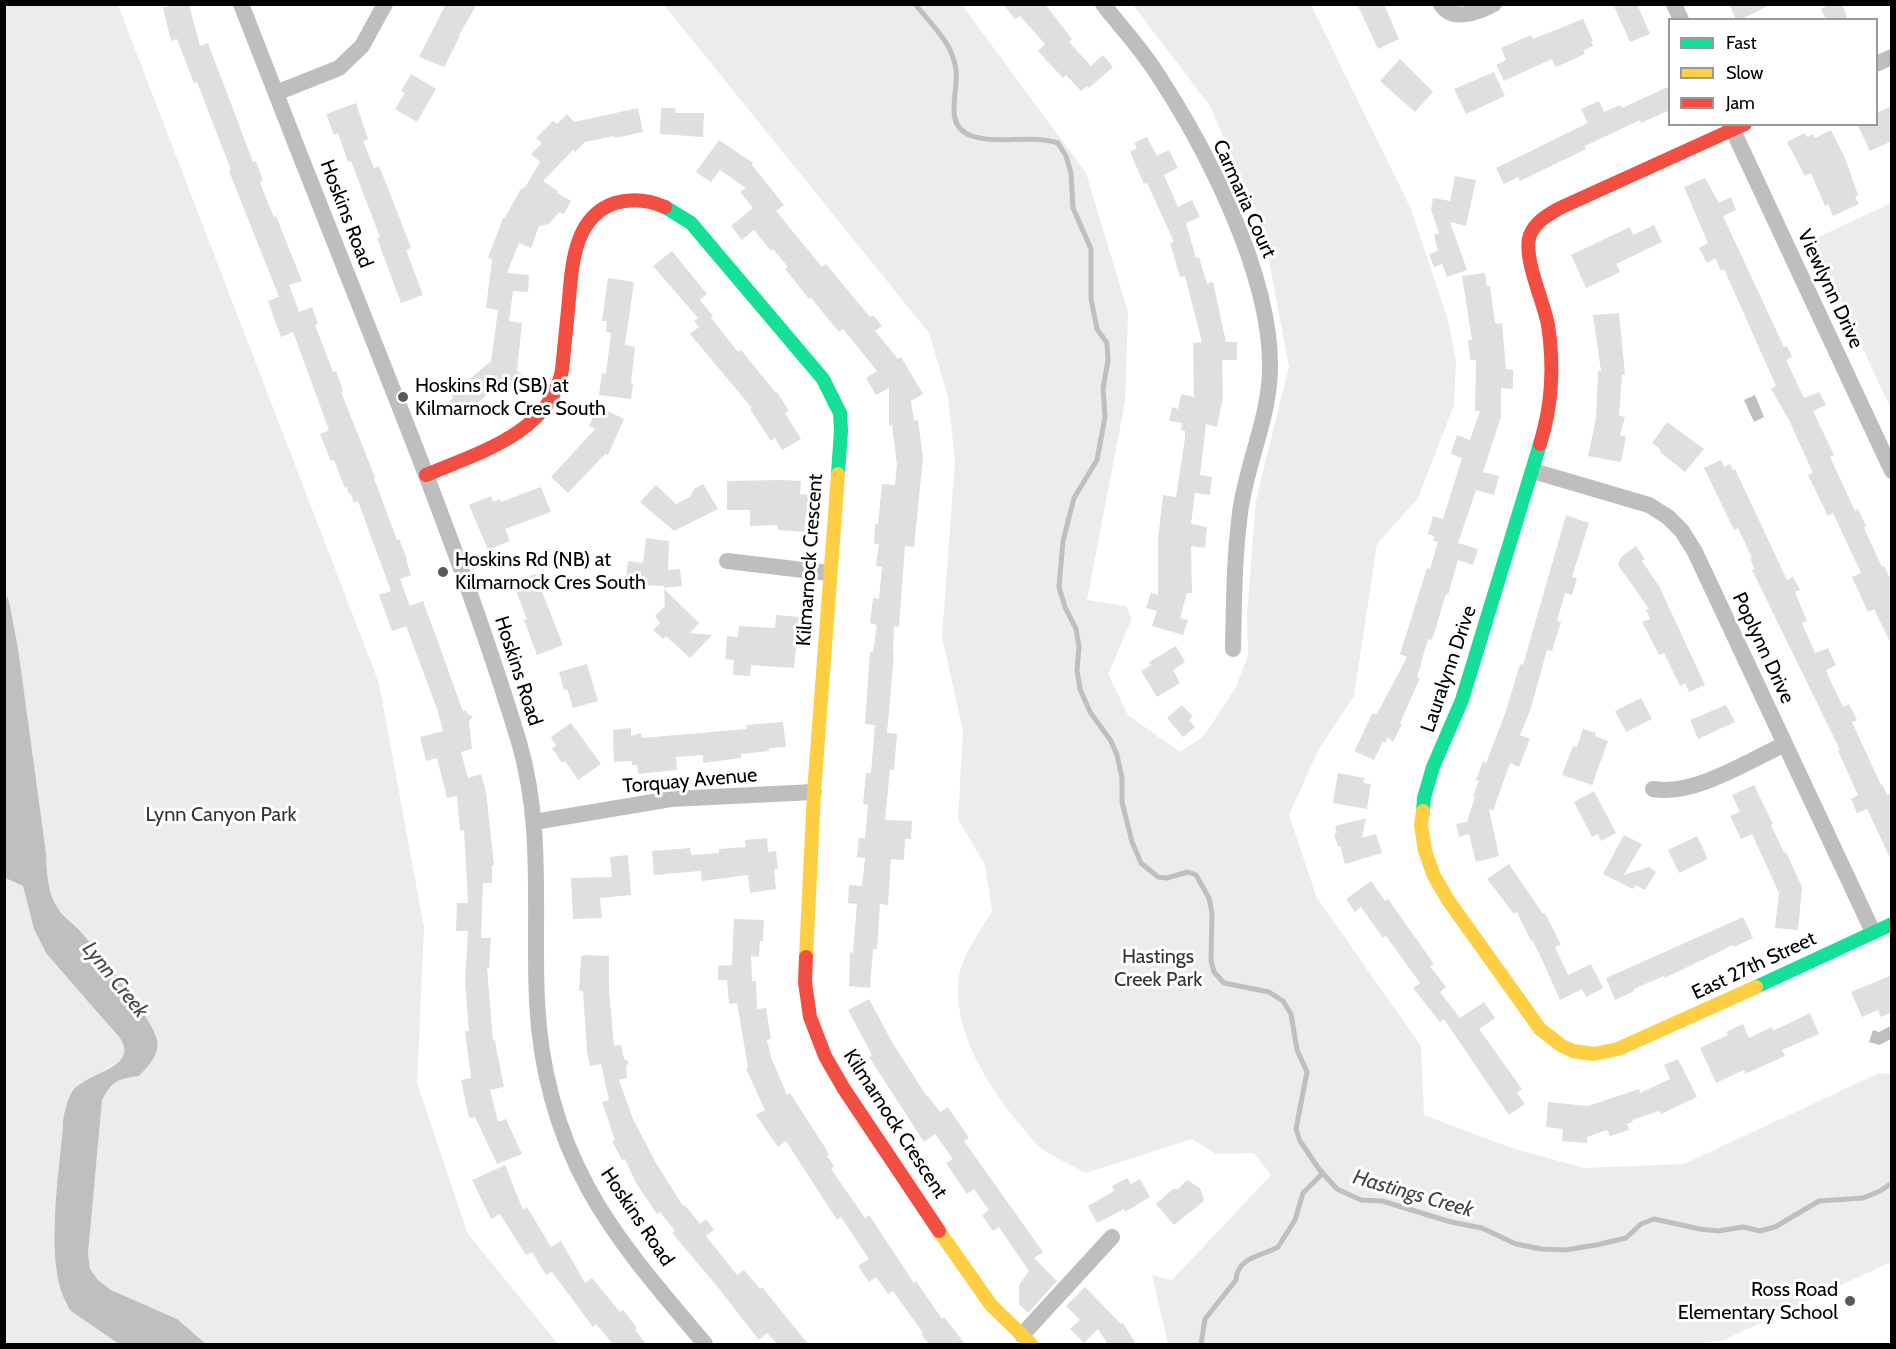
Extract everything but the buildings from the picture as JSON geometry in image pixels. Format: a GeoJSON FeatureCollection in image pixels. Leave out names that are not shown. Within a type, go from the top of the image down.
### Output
{"type":"FeatureCollection","features":[{"type":"Feature","properties":{"kind":"street","name":"Hoskins Road"},"geometry":{"type":"LineString","coordinates":[[241,4],[426,475],[476,609],[524,761],[534,822],[540,1047],[554,1106],[588,1187],[602,1210],[626,1245],[705,1344]]}},
{"type":"Feature","properties":{"kind":"street"},"geometry":{"type":"LineString","coordinates":[[276,93],[339,68],[362,46],[385,4]]}},
{"type":"Feature","properties":{"kind":"street","name":"Carmaria Court"},"geometry":{"type":"LineString","coordinates":[[1103,4],[1158,76],[1182,113],[1215,178],[1255,276],[1268,336],[1269,387],[1260,434],[1240,512],[1233,650]]}},
{"type":"Feature","properties":{"kind":"street"},"geometry":{"type":"LineString","coordinates":[[1441,4],[1443,9],[1455,14],[1468,15],[1494,4]]}},
{"type":"Feature","properties":{"kind":"street"},"geometry":{"type":"LineString","coordinates":[[1674,4],[1680,18]]}},
{"type":"Feature","properties":{"kind":"street"},"geometry":{"type":"LineString","coordinates":[[1878,63],[1892,57]]}},
{"type":"Feature","properties":{"kind":"street","name":"Lauralynn Drive"},"geometry":{"type":"LineString","coordinates":[[1632,1044],[1608,1053],[1587,1054],[1565,1049],[1540,1029],[1448,900],[1434,876],[1425,851],[1421,825],[1424,798],[1433,767],[1462,700],[1546,425],[1552,368],[1548,324],[1528,251],[1530,236],[1541,219],[1560,208],[1736,126]]}},
{"type":"Feature","properties":{"kind":"street","name":"Viewlynn Drive"},"geometry":{"type":"LineString","coordinates":[[1736,126],[1892,471]]}},
{"type":"Feature","properties":{"kind":"street","name":"Kilmarnock Crescent"},"geometry":{"type":"LineString","coordinates":[[426,475],[500,442],[535,420],[549,404],[559,384],[562,370],[574,250],[581,231],[599,209],[630,199],[649,200],[669,207],[691,223],[808,360],[832,394],[840,413],[841,430],[814,792],[805,982],[810,1017],[825,1056],[844,1089],[950,1247],[992,1305],[1027,1340],[1112,1237]]}},
{"type":"Feature","properties":{"kind":"street","name":"Poplynn Drive"},"geometry":{"type":"LineString","coordinates":[[1533,471],[1649,505],[1668,517],[1682,531],[1695,552],[1873,932]]}},
{"type":"Feature","properties":{"kind":"street"},"geometry":{"type":"LineString","coordinates":[[726,561],[829,573]]}},
{"type":"Feature","properties":{"kind":"street"},"geometry":{"type":"LineString","coordinates":[[1653,789],[1680,790],[1698,785],[1785,744]]}},
{"type":"Feature","properties":{"kind":"street","name":"Torquay Avenue"},"geometry":{"type":"LineString","coordinates":[[534,822],[671,799],[814,792]]}},
{"type":"Feature","properties":{"kind":"street","name":"East 27th Street"},"geometry":{"type":"LineString","coordinates":[[1632,1044],[1892,924]]}},
{"type":"Feature","properties":{"kind":"green space","name":"Lynn Canyon Park"},"geometry":{"type":"Polygon","coordinates":[[[4,5],[118,5],[379,683],[424,928],[417,1083],[468,1234],[558,1344],[206,1344],[177,1319],[111,1290],[98,1280],[90,1269],[88,1254],[102,1100],[116,1082],[139,1076],[140,1009],[80,931],[57,908],[48,885],[46,853],[18,648],[9,601],[5,593],[4,5]]]}},
{"type":"Feature","properties":{"kind":"green space","name":"Hastings Creek Park"},"geometry":{"type":"Polygon","coordinates":[[[664,5],[962,5],[1086,173],[1128,312],[1125,402],[1087,600],[1126,606],[1132,619],[1108,674],[1128,715],[1180,752],[1204,736],[1236,687],[1248,655],[1247,615],[1256,500],[1289,367],[1262,224],[1210,106],[1133,5],[1311,5],[1411,209],[1448,320],[1456,361],[1454,405],[1418,498],[1377,544],[1354,696],[1319,749],[1289,815],[1317,898],[1421,1046],[1424,1115],[1509,1147],[1584,1168],[1684,1164],[1879,1073],[1891,1074],[1891,1262],[1724,1340],[1690,1344],[1168,1344],[1152,1275],[1172,1280],[1271,1175],[1254,1153],[1216,1154],[1192,1139],[1086,1173],[1037,1145],[998,1096],[976,1058],[961,1017],[958,996],[959,976],[968,951],[992,911],[985,865],[958,819],[963,731],[942,637],[955,461],[948,397],[929,333],[664,5]]]}},
{"type":"Feature","properties":{"kind":"green space"},"geometry":{"type":"Polygon","coordinates":[[[1891,203],[1891,409],[1812,240],[1891,203]]]}},
{"type":"Feature","properties":{"kind":"green space"},"geometry":{"type":"Polygon","coordinates":[[[4,878],[23,886],[34,929],[46,953],[125,1045],[126,1051],[122,1059],[73,1091],[63,1120],[54,1230],[57,1269],[65,1304],[119,1344],[5,1344],[4,878]]]}},
{"type":"Feature","properties":{"kind":"water"},"geometry":{"type":"Polygon","coordinates":[[[1755,395],[1764,417],[1754,422],[1744,400],[1755,395]]]}},
{"type":"Feature","properties":{"kind":"water","name":"Lynn Creek"},"geometry":{"type":"Polygon","coordinates":[[[5,593],[9,601],[18,648],[51,894],[59,910],[88,940],[136,1001],[157,1040],[155,1055],[139,1076],[116,1082],[102,1100],[88,1254],[90,1269],[98,1280],[111,1290],[177,1319],[206,1344],[119,1344],[71,1311],[62,1292],[57,1270],[55,1218],[65,1109],[72,1092],[79,1085],[118,1063],[123,1056],[124,1047],[119,1037],[46,953],[34,929],[23,886],[5,878],[5,593]]]}},
{"type":"Feature","properties":{"kind":"water"},"geometry":{"type":"Polygon","coordinates":[[[1891,1026],[1891,1039],[1879,1045],[1869,1042],[1873,1030],[1879,1032],[1891,1026]]]}},
{"type":"Feature","properties":{"kind":"waterway","name":"Hastings Creek"},"geometry":{"type":"LineString","coordinates":[[915,4],[940,34],[951,52],[956,70],[954,107],[957,125],[972,136],[983,139],[1037,139],[1058,143],[1066,156],[1071,173],[1073,208],[1091,249],[1091,299],[1097,329],[1107,343],[1108,361],[1103,388],[1105,417],[1097,460],[1074,498],[1063,541],[1059,587],[1065,607],[1076,629],[1079,646],[1077,670],[1080,689],[1090,712],[1111,741],[1117,755],[1122,778],[1122,802],[1132,842],[1141,863],[1158,877],[1167,878],[1188,872],[1196,875],[1209,898],[1212,913],[1211,961],[1214,972],[1224,983],[1269,992],[1283,1001],[1291,1014],[1297,1050],[1307,1072],[1296,1129],[1300,1141],[1319,1169],[1337,1189],[1361,1200],[1382,1201],[1451,1222],[1482,1228],[1516,1244],[1541,1249],[1565,1250],[1626,1238],[1641,1224],[1654,1219],[1700,1229],[1718,1231],[1743,1227],[1760,1231],[1775,1227],[1819,1201],[1863,1198],[1892,1183]]}},
{"type":"Feature","properties":{"kind":"waterway"},"geometry":{"type":"LineString","coordinates":[[1201,1344],[1205,1319],[1236,1280],[1241,1266],[1251,1258],[1278,1247],[1295,1220],[1303,1193],[1323,1173]]}},
{"type":"Feature","properties":{"kind":"traffic: fast"},"geometry":{"type":"LineString","coordinates":[[665,207],[691,223],[823,379],[840,413],[838,474]]}},
{"type":"Feature","properties":{"kind":"traffic: fast"},"geometry":{"type":"LineString","coordinates":[[1423,811],[1424,798],[1433,767],[1462,700],[1540,444]]}},
{"type":"Feature","properties":{"kind":"traffic: fast"},"geometry":{"type":"LineString","coordinates":[[1756,987],[1892,924]]}},
{"type":"Feature","properties":{"kind":"traffic: slow"},"geometry":{"type":"LineString","coordinates":[[806,957],[814,792],[838,474]]}},
{"type":"Feature","properties":{"kind":"traffic: slow"},"geometry":{"type":"LineString","coordinates":[[1423,811],[1421,825],[1425,851],[1434,876],[1448,900],[1540,1029],[1562,1046],[1573,1051],[1594,1054],[1618,1049],[1756,987]]}},
{"type":"Feature","properties":{"kind":"traffic: slow"},"geometry":{"type":"LineString","coordinates":[[939,1231],[991,1305],[1031,1344]]}},
{"type":"Feature","properties":{"kind":"traffic: jam"},"geometry":{"type":"LineString","coordinates":[[1540,444],[1551,385],[1551,355],[1546,315],[1529,255],[1528,244],[1533,230],[1543,219],[1560,208],[1741,126]]}},
{"type":"Feature","properties":{"kind":"traffic: jam"},"geometry":{"type":"LineString","coordinates":[[426,475],[489,449],[509,438],[543,410],[555,392],[562,370],[576,247],[590,221],[601,210],[621,201],[640,201],[665,207]]}},
{"type":"Feature","properties":{"kind":"traffic: jam"},"geometry":{"type":"LineString","coordinates":[[806,957],[805,982],[810,1017],[825,1056],[844,1089],[939,1231]]}},
{"type":"Feature","properties":{"kind":"place","name":"Hoskins Rd (SB) at Kilmarnock Cres South"},"geometry":{"type":"Point","coordinates":[403,397]}},
{"type":"Feature","properties":{"kind":"place","name":"Hoskins Rd (NB) at Kilmarnock Cres South"},"geometry":{"type":"Point","coordinates":[443,572]}},
{"type":"Feature","properties":{"kind":"place","name":"Ross Road Elementary School"},"geometry":{"type":"Point","coordinates":[1850,1301]}}]}
